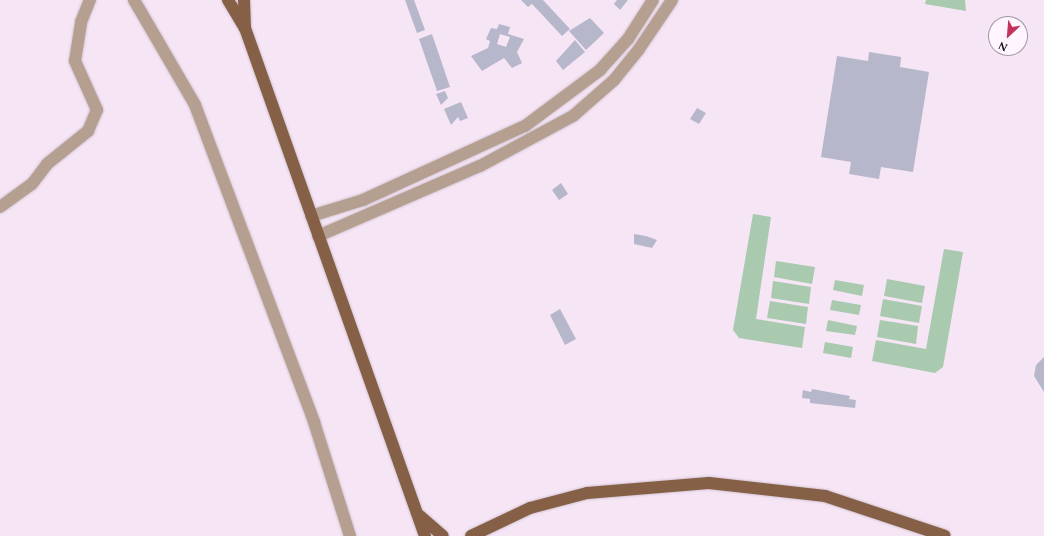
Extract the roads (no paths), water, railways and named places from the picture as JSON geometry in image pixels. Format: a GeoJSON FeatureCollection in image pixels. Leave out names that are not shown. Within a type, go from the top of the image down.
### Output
{"type":"FeatureCollection","features":[{"type":"Feature","properties":{"kind":"main road"},"geometry":{"type":"LineString","coordinates":[[228,0],[245,28],[425,536]]}},
{"type":"Feature","properties":{"kind":"main road"},"geometry":{"type":"LineString","coordinates":[[244,0],[245,28]]}},
{"type":"Feature","properties":{"kind":"main road"},"geometry":{"type":"LineString","coordinates":[[477,535],[530,508],[587,493],[709,482],[825,496],[945,536]]}},
{"type":"Feature","properties":{"kind":"main road"},"geometry":{"type":"LineString","coordinates":[[418,514],[443,536]]}},
{"type":"Feature","properties":{"kind":"street"},"geometry":{"type":"LineString","coordinates":[[0,207],[32,184],[47,164],[88,131],[97,110],[74,61],[81,22],[90,0]]}},
{"type":"Feature","properties":{"kind":"street"},"geometry":{"type":"LineString","coordinates":[[134,0],[195,105],[314,422],[350,536]]}},
{"type":"Feature","properties":{"kind":"street"},"geometry":{"type":"LineString","coordinates":[[311,216],[363,200],[525,126],[600,70],[628,40],[653,0]]}},
{"type":"Feature","properties":{"kind":"street"},"geometry":{"type":"LineString","coordinates":[[318,236],[480,166],[573,116],[619,74],[672,0]]}}]}
